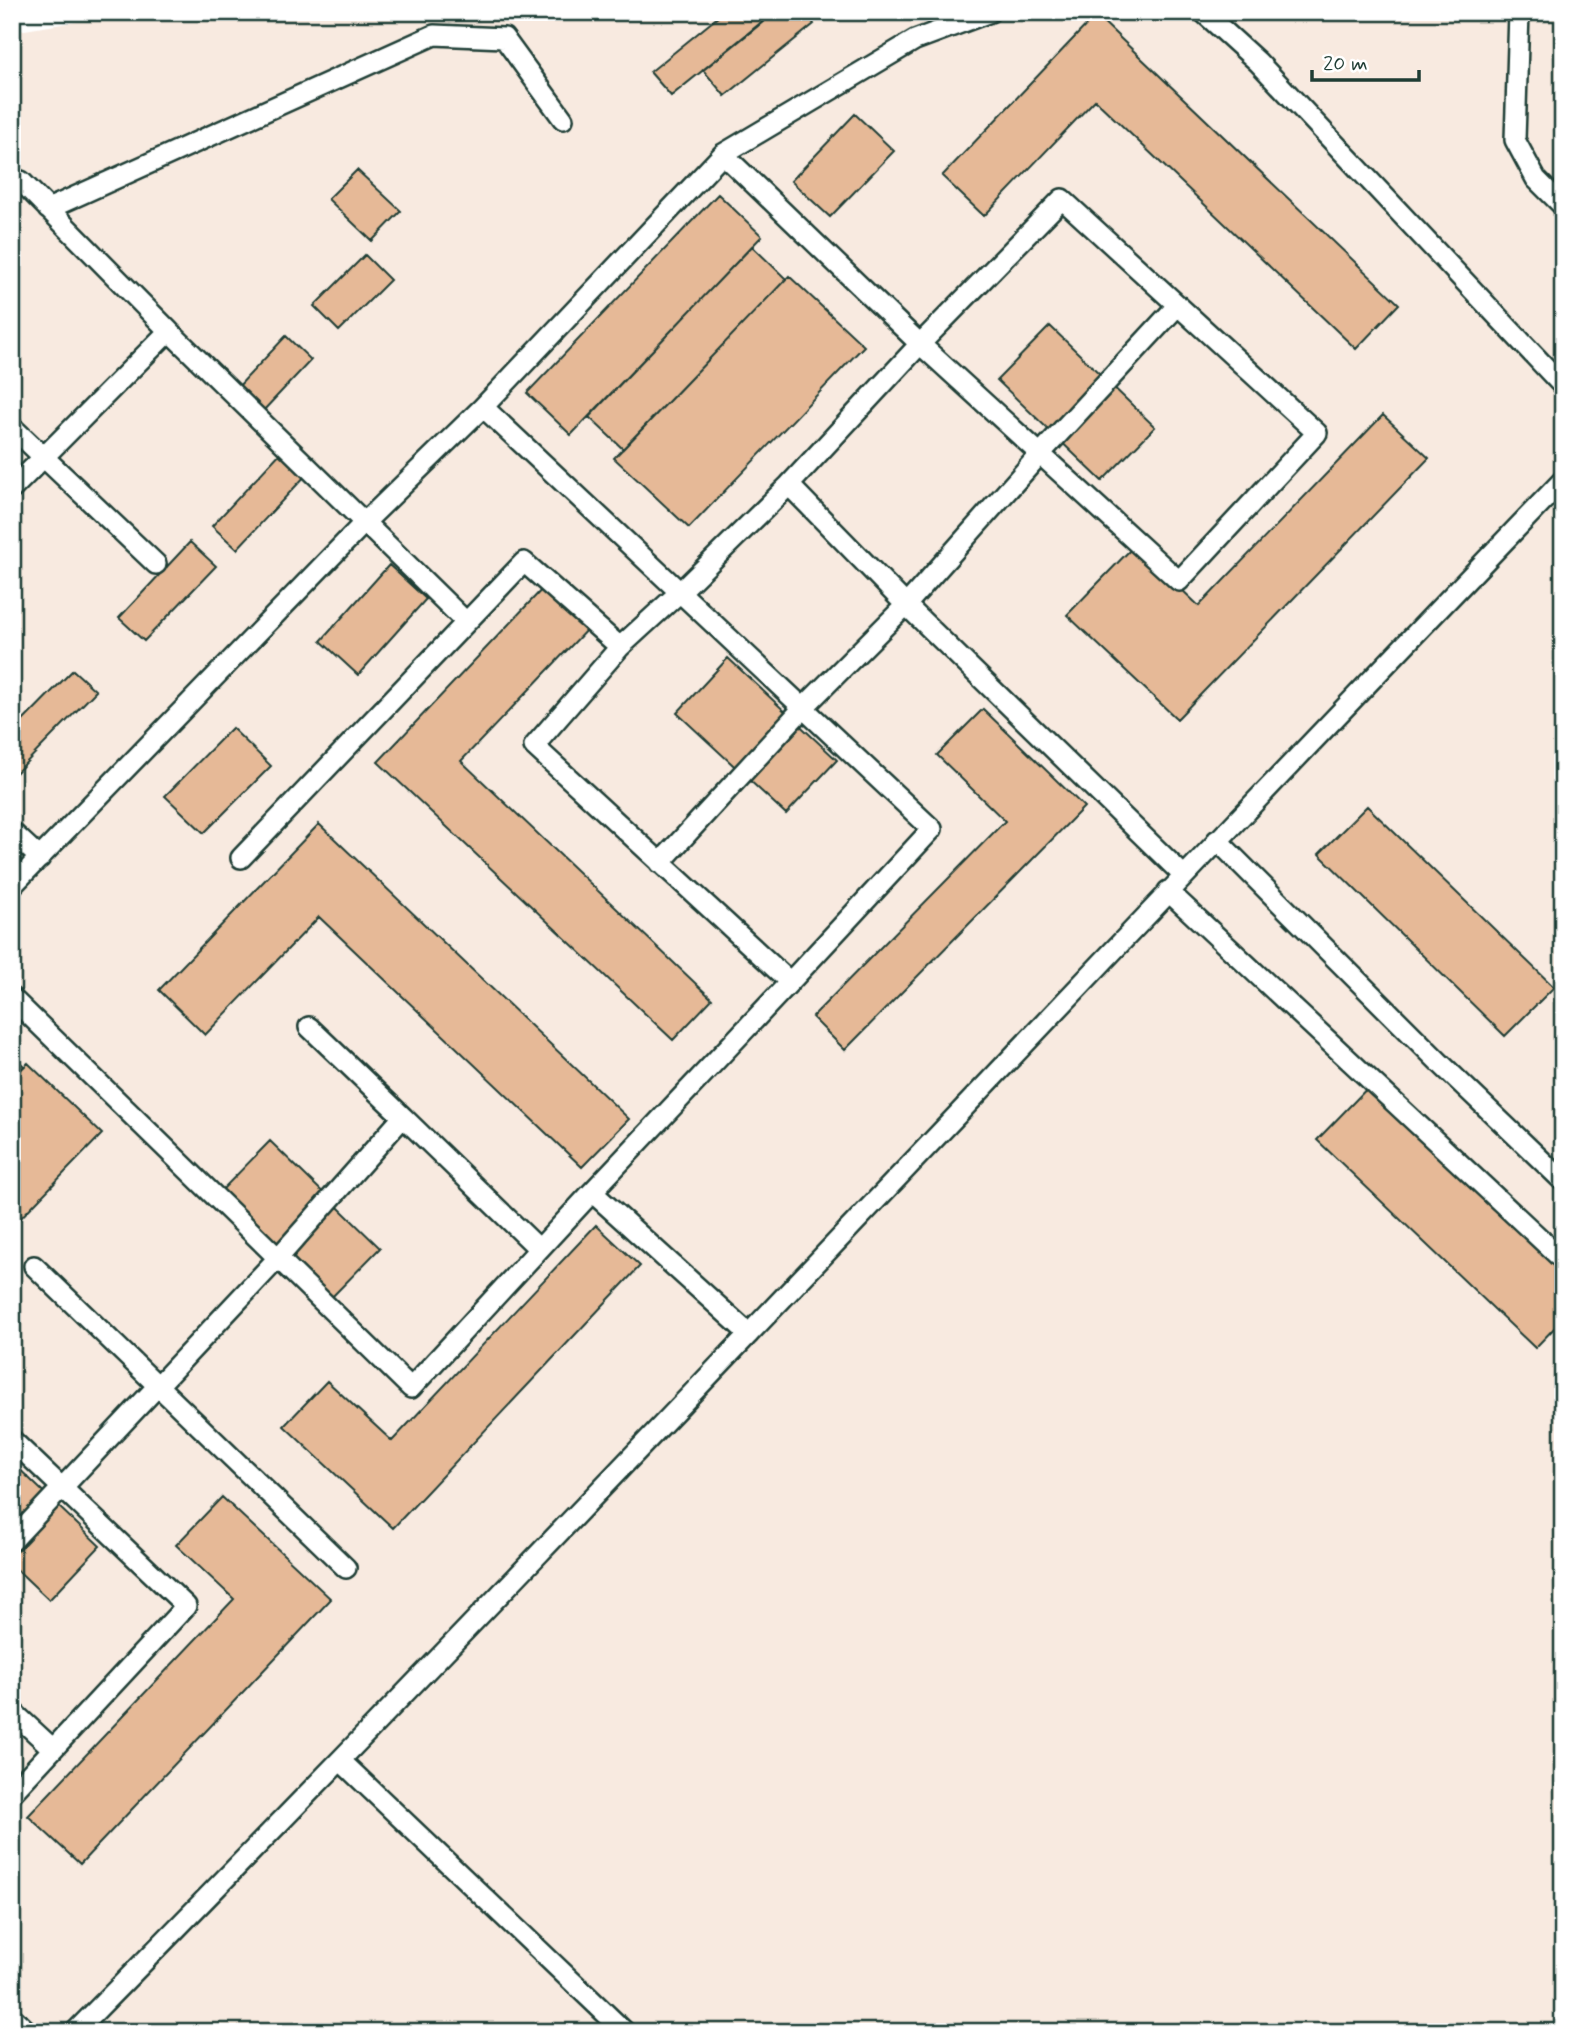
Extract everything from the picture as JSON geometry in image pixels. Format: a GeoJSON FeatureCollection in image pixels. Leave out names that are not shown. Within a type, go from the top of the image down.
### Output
{"type":"FeatureCollection","features":[{"type":"Feature","properties":{"kind":"lane"},"geometry":{"type":"LineString","coordinates":[[12,886],[364,523],[483,407],[723,154],[915,40],[990,12]]}},
{"type":"Feature","properties":{"kind":"lane"},"geometry":{"type":"LineString","coordinates":[[1203,12],[1258,62],[1563,386]]}},
{"type":"Feature","properties":{"kind":"lane"},"geometry":{"type":"LineString","coordinates":[[1520,12],[1515,139],[1536,178],[1563,206]]}},
{"type":"Feature","properties":{"kind":"lane"},"geometry":{"type":"LineString","coordinates":[[48,209],[434,35],[504,38],[563,119]]}},
{"type":"Feature","properties":{"kind":"lane"},"geometry":{"type":"LineString","coordinates":[[723,154],[920,344],[1179,581],[1317,433],[1062,199],[920,344],[789,485],[620,648],[534,746],[790,982]]}},
{"type":"Feature","properties":{"kind":"lane"},"geometry":{"type":"LineString","coordinates":[[12,190],[21,181],[169,331],[466,622]]}},
{"type":"Feature","properties":{"kind":"lane"},"geometry":{"type":"LineString","coordinates":[[660,863],[803,708],[906,605],[1040,454],[1178,305]]}},
{"type":"Feature","properties":{"kind":"lane"},"geometry":{"type":"LineString","coordinates":[[12,489],[169,331]]}},
{"type":"Feature","properties":{"kind":"lane"},"geometry":{"type":"LineString","coordinates":[[12,998],[411,1388],[538,1248],[932,829],[483,407]]}},
{"type":"Feature","properties":{"kind":"lane"},"geometry":{"type":"LineString","coordinates":[[12,427],[156,564]]}},
{"type":"Feature","properties":{"kind":"lane"},"geometry":{"type":"LineString","coordinates":[[75,2032],[341,1761],[1183,874],[1563,480]]}},
{"type":"Feature","properties":{"kind":"lane"},"geometry":{"type":"LineString","coordinates":[[789,485],[906,605],[1183,874]]}},
{"type":"Feature","properties":{"kind":"lane"},"geometry":{"type":"LineString","coordinates":[[241,858],[524,562],[620,648]]}},
{"type":"Feature","properties":{"kind":"lane"},"geometry":{"type":"LineString","coordinates":[[12,832],[40,858]]}},
{"type":"Feature","properties":{"kind":"lane"},"geometry":{"type":"LineString","coordinates":[[1217,840],[1439,1062],[1563,1181]]}},
{"type":"Feature","properties":{"kind":"lane"},"geometry":{"type":"LineString","coordinates":[[1168,891],[1563,1261]]}},
{"type":"Feature","properties":{"kind":"lane"},"geometry":{"type":"LineString","coordinates":[[309,1027],[538,1248]]}},
{"type":"Feature","properties":{"kind":"lane"},"geometry":{"type":"LineString","coordinates":[[12,1541],[278,1258],[403,1117]]}},
{"type":"Feature","properties":{"kind":"lane"},"geometry":{"type":"LineString","coordinates":[[592,1192],[749,1334]]}},
{"type":"Feature","properties":{"kind":"lane"},"geometry":{"type":"LineString","coordinates":[[34,1266],[346,1568]]}},
{"type":"Feature","properties":{"kind":"lane"},"geometry":{"type":"LineString","coordinates":[[12,1440],[186,1606],[12,1793]]}},
{"type":"Feature","properties":{"kind":"lane"},"geometry":{"type":"LineString","coordinates":[[12,1711],[53,1749]]}},
{"type":"Feature","properties":{"kind":"lane"},"geometry":{"type":"LineString","coordinates":[[341,1761],[625,2032]]}},
{"type":"Feature","properties":{"kind":"lane"},"geometry":{"type":"LineString","coordinates":[[12,2017],[28,2032]]}},
{"type":"Feature","properties":{"kind":"shaded area"},"geometry":{"type":"Polygon","coordinates":[[[156,12],[1563,12],[1563,2032],[12,2032],[12,32],[156,12]]]}},
{"type":"Feature","properties":{"kind":"building"},"geometry":{"type":"Polygon","coordinates":[[[724,12],[773,14],[671,96],[650,72],[724,12]]]}},
{"type":"Feature","properties":{"kind":"building"},"geometry":{"type":"Polygon","coordinates":[[[774,12],[805,12],[814,24],[725,96],[703,70],[774,12]]]}},
{"type":"Feature","properties":{"kind":"building"},"geometry":{"type":"Polygon","coordinates":[[[1096,15],[1399,304],[1356,349],[1095,100],[984,216],[942,176],[1096,15]]]}},
{"type":"Feature","properties":{"kind":"building"},"geometry":{"type":"Polygon","coordinates":[[[855,114],[894,151],[830,217],[791,181],[855,114]]]}},
{"type":"Feature","properties":{"kind":"building"},"geometry":{"type":"Polygon","coordinates":[[[357,170],[401,211],[372,241],[328,199],[357,170]]]}},
{"type":"Feature","properties":{"kind":"building"},"geometry":{"type":"Polygon","coordinates":[[[718,194],[762,236],[571,435],[527,393],[718,194]]]}},
{"type":"Feature","properties":{"kind":"building"},"geometry":{"type":"Polygon","coordinates":[[[752,246],[786,279],[623,449],[589,417],[752,246]]]}},
{"type":"Feature","properties":{"kind":"building"},"geometry":{"type":"Polygon","coordinates":[[[365,255],[390,280],[339,331],[314,306],[365,255]]]}},
{"type":"Feature","properties":{"kind":"building"},"geometry":{"type":"Polygon","coordinates":[[[789,276],[864,346],[689,528],[614,458],[789,276]]]}},
{"type":"Feature","properties":{"kind":"building"},"geometry":{"type":"Polygon","coordinates":[[[1050,326],[1155,427],[1102,481],[997,380],[1050,326]]]}},
{"type":"Feature","properties":{"kind":"building"},"geometry":{"type":"Polygon","coordinates":[[[286,336],[311,360],[262,412],[236,389],[286,336]]]}},
{"type":"Feature","properties":{"kind":"building"},"geometry":{"type":"Polygon","coordinates":[[[1383,415],[1429,458],[1177,719],[1067,615],[1135,545],[1199,606],[1383,415]]]}},
{"type":"Feature","properties":{"kind":"building"},"geometry":{"type":"Polygon","coordinates":[[[283,450],[308,473],[237,549],[212,526],[283,450]]]}},
{"type":"Feature","properties":{"kind":"building"},"geometry":{"type":"Polygon","coordinates":[[[190,542],[216,566],[144,641],[119,618],[190,542]]]}},
{"type":"Feature","properties":{"kind":"building"},"geometry":{"type":"Polygon","coordinates":[[[389,565],[426,599],[358,675],[321,641],[389,565]]]}},
{"type":"Feature","properties":{"kind":"building"},"geometry":{"type":"Polygon","coordinates":[[[547,584],[591,625],[461,761],[712,999],[673,1040],[378,762],[547,584]]]}},
{"type":"Feature","properties":{"kind":"building"},"geometry":{"type":"Polygon","coordinates":[[[728,658],[837,760],[786,814],[677,713],[728,658]]]}},
{"type":"Feature","properties":{"kind":"building"},"geometry":{"type":"Polygon","coordinates":[[[73,670],[96,691],[12,777],[12,732],[73,670]]]}},
{"type":"Feature","properties":{"kind":"building"},"geometry":{"type":"Polygon","coordinates":[[[983,709],[1084,807],[845,1050],[812,1017],[1005,821],[937,755],[983,709]]]}},
{"type":"Feature","properties":{"kind":"building"},"geometry":{"type":"Polygon","coordinates":[[[232,728],[271,766],[204,833],[165,796],[232,728]]]}},
{"type":"Feature","properties":{"kind":"building"},"geometry":{"type":"Polygon","coordinates":[[[1367,806],[1554,987],[1505,1036],[1319,854],[1367,806]]]}},
{"type":"Feature","properties":{"kind":"building"},"geometry":{"type":"Polygon","coordinates":[[[319,824],[629,1119],[582,1167],[319,917],[205,1035],[159,990],[319,824]]]}},
{"type":"Feature","properties":{"kind":"building"},"geometry":{"type":"Polygon","coordinates":[[[12,1055],[24,1066],[12,1078],[12,1055]]]}},
{"type":"Feature","properties":{"kind":"building"},"geometry":{"type":"Polygon","coordinates":[[[28,1063],[102,1134],[12,1227],[12,1078],[28,1063]]]}},
{"type":"Feature","properties":{"kind":"building"},"geometry":{"type":"Polygon","coordinates":[[[1379,1076],[1563,1252],[1563,1319],[1535,1348],[1317,1140],[1379,1076]]]}},
{"type":"Feature","properties":{"kind":"building"},"geometry":{"type":"Polygon","coordinates":[[[270,1141],[380,1248],[327,1302],[217,1195],[270,1141]]]}},
{"type":"Feature","properties":{"kind":"building"},"geometry":{"type":"Polygon","coordinates":[[[596,1225],[640,1266],[393,1528],[284,1426],[327,1381],[392,1441],[596,1225]]]}},
{"type":"Feature","properties":{"kind":"building"},"geometry":{"type":"Polygon","coordinates":[[[12,1462],[100,1546],[49,1600],[12,1565],[12,1462]]]}},
{"type":"Feature","properties":{"kind":"building"},"geometry":{"type":"Polygon","coordinates":[[[222,1497],[331,1599],[80,1864],[28,1816],[234,1599],[176,1545],[222,1497]]]}}]}
